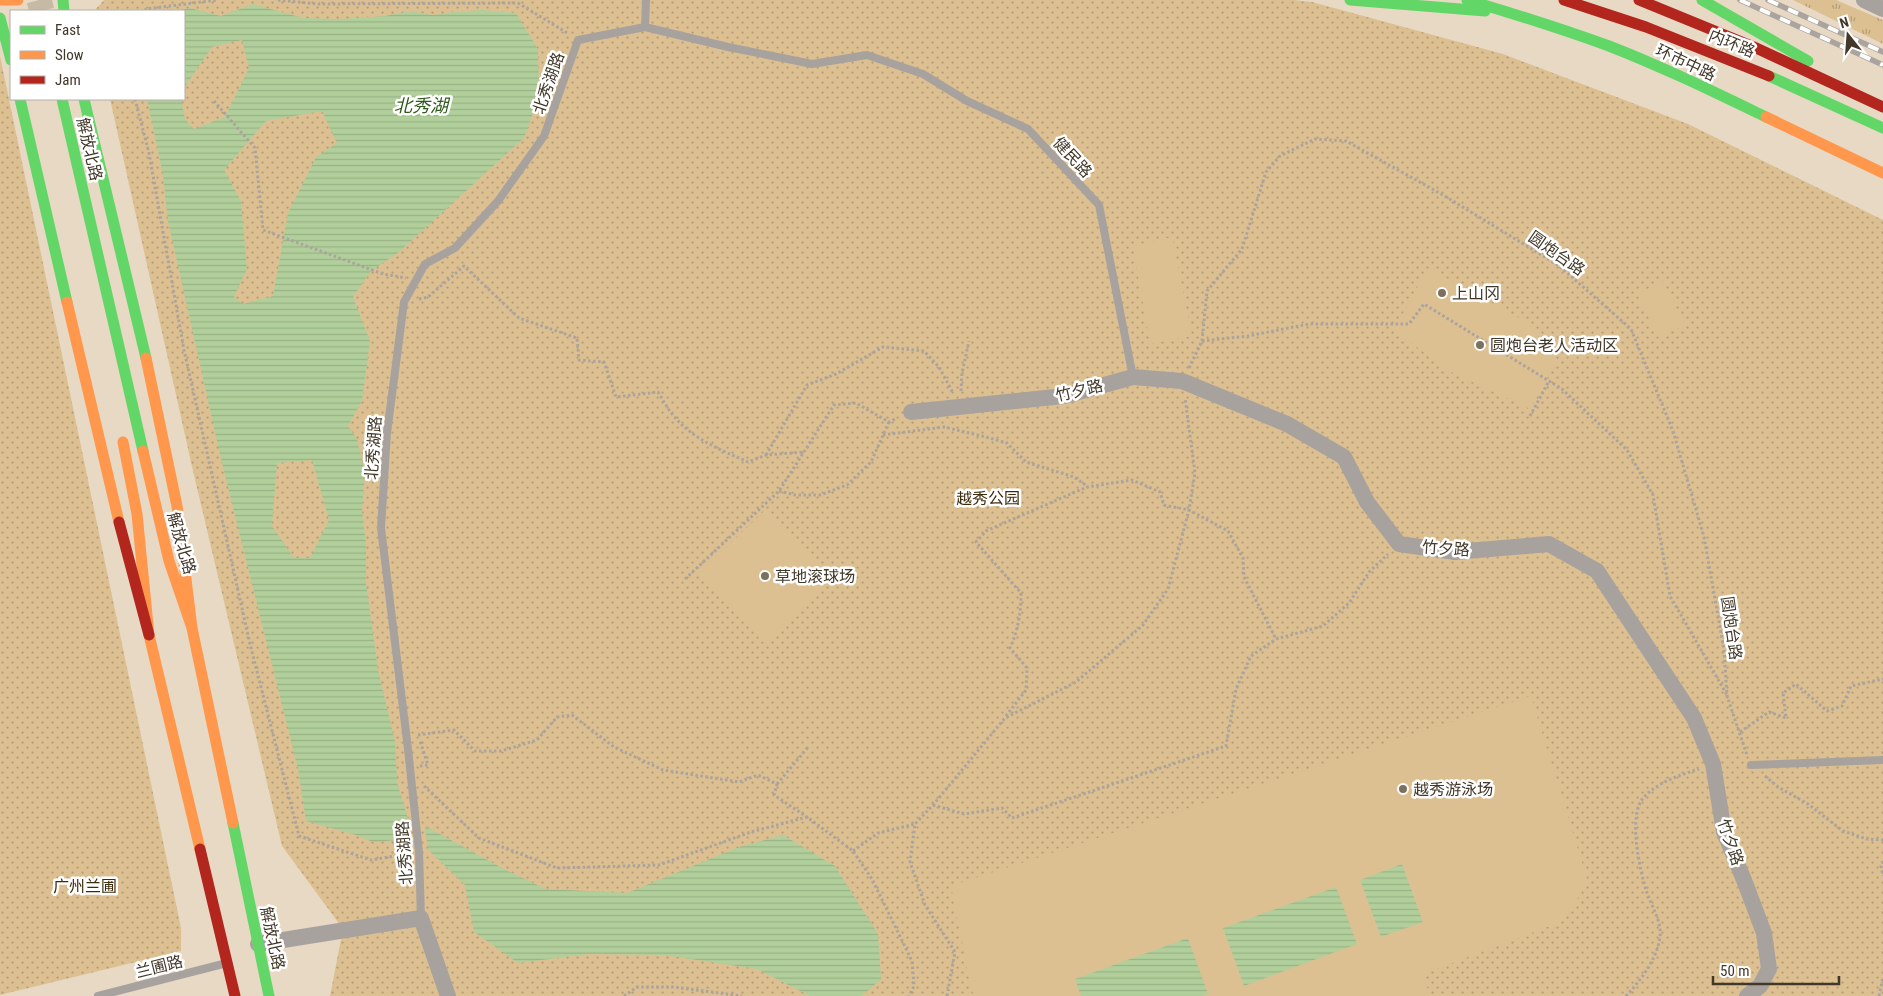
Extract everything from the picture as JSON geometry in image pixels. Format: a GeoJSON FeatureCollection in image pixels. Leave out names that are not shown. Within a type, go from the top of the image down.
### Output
{"type":"FeatureCollection","features":[{"type":"Feature","properties":{"kind":"main road"},"geometry":{"type":"LineString","coordinates":[[0,0],[18,0]]}},
{"type":"Feature","properties":{"kind":"main road"},"geometry":{"type":"LineString","coordinates":[[1350,0],[1481,10],[1522,16]]}},
{"type":"Feature","properties":{"kind":"main road"},"geometry":{"type":"LineString","coordinates":[[1441,0],[1522,16]]}},
{"type":"Feature","properties":{"kind":"main road","name":"环市中路"},"geometry":{"type":"LineString","coordinates":[[1467,0],[1522,16],[1611,47],[1674,74],[1883,173]]}},
{"type":"Feature","properties":{"kind":"main road","name":"内环路"},"geometry":{"type":"LineString","coordinates":[[1564,0],[1732,59],[1883,128]]}},
{"type":"Feature","properties":{"kind":"main road"},"geometry":{"type":"LineString","coordinates":[[1590,0],[1660,32]]}},
{"type":"Feature","properties":{"kind":"main road"},"geometry":{"type":"LineString","coordinates":[[1660,0],[1883,117]]}},
{"type":"Feature","properties":{"kind":"main road"},"geometry":{"type":"LineString","coordinates":[[1702,0],[1883,105]]}},
{"type":"Feature","properties":{"kind":"main road","name":"环市中路"},"geometry":{"type":"LineString","coordinates":[[1633,1],[1660,32],[1883,141]]}},
{"type":"Feature","properties":{"kind":"main road","name":"内环路"},"geometry":{"type":"LineString","coordinates":[[1633,1],[1772,54],[1883,105]]}},
{"type":"Feature","properties":{"kind":"main road"},"geometry":{"type":"LineString","coordinates":[[0,18],[10,56]]}},
{"type":"Feature","properties":{"kind":"main road"},"geometry":{"type":"LineString","coordinates":[[1766,84],[1779,62]]}},
{"type":"Feature","properties":{"kind":"main road"},"geometry":{"type":"LineString","coordinates":[[20,100],[111,493],[149,635],[235,996]]}},
{"type":"Feature","properties":{"kind":"main road","name":"解放北路"},"geometry":{"type":"LineString","coordinates":[[62,100],[169,561],[192,628],[269,996]]}},
{"type":"Feature","properties":{"kind":"main road"},"geometry":{"type":"LineString","coordinates":[[84,100],[149,372],[175,497],[184,548],[192,628]]}},
{"type":"Feature","properties":{"kind":"main road"},"geometry":{"type":"LineString","coordinates":[[121,432],[137,514],[149,635]]}},
{"type":"Feature","properties":{"kind":"street"},"geometry":{"type":"LineString","coordinates":[[1864,0],[1883,9]]}},
{"type":"Feature","properties":{"kind":"street","name":"竹夕路"},"geometry":{"type":"LineString","coordinates":[[911,412],[1064,396],[1133,377],[1182,381],[1286,424],[1344,458],[1367,502],[1399,544],[1455,552],[1549,544],[1598,571],[1694,718],[1713,764],[1724,832],[1764,933],[1769,969],[1760,986],[1747,996]]}},
{"type":"Feature","properties":{"kind":"street"},"geometry":{"type":"LineString","coordinates":[[258,944],[421,918],[448,996]]}},
{"type":"Feature","properties":{"kind":"lane"},"geometry":{"type":"LineString","coordinates":[[578,40],[645,27],[646,0]]}},
{"type":"Feature","properties":{"kind":"lane","name":"健民路"},"geometry":{"type":"LineString","coordinates":[[645,27],[728,47],[812,64],[867,55],[923,74],[967,101],[1028,129],[1099,205],[1133,377]]}},
{"type":"Feature","properties":{"kind":"lane","name":"北秀湖路"},"geometry":{"type":"LineString","coordinates":[[421,918],[419,852],[381,528],[387,433],[404,302],[425,264],[455,248],[498,202],[544,136],[578,40]]}},
{"type":"Feature","properties":{"kind":"lane"},"geometry":{"type":"LineString","coordinates":[[1751,765],[1883,760]]}},
{"type":"Feature","properties":{"kind":"lane","name":"兰圃路"},"geometry":{"type":"LineString","coordinates":[[98,996],[227,963]]}},
{"type":"Feature","properties":{"kind":"path"},"geometry":{"type":"LineString","coordinates":[[146,10],[217,0]]}},
{"type":"Feature","properties":{"kind":"path"},"geometry":{"type":"LineString","coordinates":[[278,0],[317,4],[518,3],[578,40]]}},
{"type":"Feature","properties":{"kind":"path"},"geometry":{"type":"LineString","coordinates":[[135,100],[149,153],[184,350],[250,644],[299,836],[371,860],[419,852]]}},
{"type":"Feature","properties":{"kind":"path"},"geometry":{"type":"LineString","coordinates":[[214,101],[255,148],[263,230],[382,274],[416,279]]}},
{"type":"Feature","properties":{"kind":"path","name":"圆炮台路"},"geometry":{"type":"LineString","coordinates":[[1182,381],[1202,341],[1207,291],[1242,249],[1266,172],[1280,156],[1315,139],[1346,140],[1443,195],[1558,265],[1631,329],[1672,431],[1704,536],[1724,650],[1727,696],[1751,765]]}},
{"type":"Feature","properties":{"kind":"path"},"geometry":{"type":"LineString","coordinates":[[404,302],[428,297],[464,266],[519,318],[577,338],[578,360],[604,362],[616,397],[658,392],[673,415],[690,433],[748,462],[766,455],[804,452]]}},
{"type":"Feature","properties":{"kind":"path"},"geometry":{"type":"LineString","coordinates":[[1202,341],[1248,336],[1310,324],[1409,324],[1424,304],[1562,389],[1627,450],[1649,487],[1653,495],[1670,596],[1727,696]]}},
{"type":"Feature","properties":{"kind":"path"},"geometry":{"type":"LineString","coordinates":[[960,406],[962,373],[969,341]]}},
{"type":"Feature","properties":{"kind":"path"},"geometry":{"type":"LineString","coordinates":[[766,455],[807,385],[836,374],[883,347],[924,351],[939,367],[960,406]]}},
{"type":"Feature","properties":{"kind":"path"},"geometry":{"type":"LineString","coordinates":[[1005,718],[1076,682],[1143,625],[1168,589],[1189,510],[1195,473],[1182,381]]}},
{"type":"Feature","properties":{"kind":"path"},"geometry":{"type":"LineString","coordinates":[[1530,416],[1549,381]]}},
{"type":"Feature","properties":{"kind":"path"},"geometry":{"type":"LineString","coordinates":[[685,579],[779,491],[834,405],[856,403],[889,422]]}},
{"type":"Feature","properties":{"kind":"path"},"geometry":{"type":"LineString","coordinates":[[779,491],[795,496],[820,495],[847,485],[871,462],[889,422],[911,412]]}},
{"type":"Feature","properties":{"kind":"path"},"geometry":{"type":"LineString","coordinates":[[883,435],[944,427],[986,437],[1007,443],[1026,462],[1074,477],[1087,486]]}},
{"type":"Feature","properties":{"kind":"path"},"geometry":{"type":"LineString","coordinates":[[853,852],[878,833],[915,824],[933,805],[1026,690],[1027,668],[1010,648],[1016,634],[1021,608],[1021,593],[976,542],[986,531],[1087,486],[1132,480],[1160,492],[1164,505],[1189,510],[1228,531],[1243,558],[1244,577],[1276,639]]}},
{"type":"Feature","properties":{"kind":"path"},"geometry":{"type":"LineString","coordinates":[[933,805],[964,814],[1002,808],[1012,818],[1226,746],[1236,689],[1251,656],[1276,639],[1323,626],[1349,603],[1369,572],[1399,544]]}},
{"type":"Feature","properties":{"kind":"path"},"geometry":{"type":"LineString","coordinates":[[1740,732],[1769,712],[1786,718],[1783,693],[1796,684],[1827,711],[1842,706],[1851,686],[1883,679]]}},
{"type":"Feature","properties":{"kind":"path"},"geometry":{"type":"LineString","coordinates":[[778,784],[758,775],[739,782],[663,770],[614,747],[572,716],[557,717],[537,740],[501,750],[475,751],[454,730],[418,735],[428,765],[410,770],[478,838],[557,868],[659,865],[751,832],[807,818]]}},
{"type":"Feature","properties":{"kind":"path"},"geometry":{"type":"LineString","coordinates":[[809,746],[778,784],[774,795],[853,852],[872,880],[912,961],[914,986],[909,996]]}},
{"type":"Feature","properties":{"kind":"path"},"geometry":{"type":"LineString","coordinates":[[1626,996],[1653,960],[1660,936],[1658,919],[1647,894],[1639,865],[1636,836],[1638,806],[1644,797],[1657,786],[1672,778],[1713,764]]}},
{"type":"Feature","properties":{"kind":"path"},"geometry":{"type":"LineString","coordinates":[[1751,765],[1778,787],[1808,804],[1843,831],[1867,839],[1883,840]]}},
{"type":"Feature","properties":{"kind":"path"},"geometry":{"type":"LineString","coordinates":[[915,824],[910,862],[925,905],[955,952],[947,996]]}},
{"type":"Feature","properties":{"kind":"path"},"geometry":{"type":"LineString","coordinates":[[1883,861],[1880,866],[1883,876]]}},
{"type":"Feature","properties":{"kind":"path"},"geometry":{"type":"LineString","coordinates":[[1879,996],[1883,977]]}},
{"type":"Feature","properties":{"kind":"path"},"geometry":{"type":"LineString","coordinates":[[624,996],[636,987],[674,987],[742,996]]}},
{"type":"Feature","properties":{"kind":"green space","name":"越秀公园"},"geometry":{"type":"Polygon","coordinates":[[[104,0],[1294,0],[1312,2],[1503,54],[1688,124],[1883,220],[1883,996],[330,996],[343,929],[282,846],[193,471],[110,100],[185,100],[185,10],[95,10],[104,0]]]}},
{"type":"Feature","properties":{"kind":"green space"},"geometry":{"type":"Polygon","coordinates":[[[1793,0],[1836,0],[1883,20],[1883,44],[1793,0]]]}},
{"type":"Feature","properties":{"kind":"green space","name":"广州兰圃"},"geometry":{"type":"Polygon","coordinates":[[[0,56],[181,928],[181,951],[0,995],[0,56]]]}},
{"type":"Feature","properties":{"kind":"green space"},"geometry":{"type":"Polygon","coordinates":[[[1172,237],[1192,336],[1150,344],[1133,246],[1172,237]]]}},
{"type":"Feature","properties":{"kind":"green space","name":"圆炮台老人活动区"},"geometry":{"type":"Polygon","coordinates":[[[1428,268],[1526,322],[1557,361],[1530,409],[1449,371],[1394,330],[1428,268]]]}},
{"type":"Feature","properties":{"kind":"green space"},"geometry":{"type":"Polygon","coordinates":[[[1663,281],[1685,325],[1658,337],[1637,294],[1663,281]]]}},
{"type":"Feature","properties":{"kind":"green space","name":"草地滚球场"},"geometry":{"type":"Polygon","coordinates":[[[766,509],[832,577],[764,643],[698,575],[766,509]]]}},
{"type":"Feature","properties":{"kind":"green space","name":"越秀游泳场"},"geometry":{"type":"Polygon","coordinates":[[[1531,696],[1588,882],[1563,921],[1423,974],[1430,996],[974,996],[951,886],[1531,696]]]}},
{"type":"Feature","properties":{"kind":"water","name":"北秀湖"},"geometry":{"type":"Polygon","coordinates":[[[253,4],[303,18],[340,19],[385,16],[411,11],[433,15],[482,10],[516,13],[538,49],[539,96],[524,138],[399,252],[371,271],[353,297],[370,341],[362,401],[348,426],[357,439],[365,472],[362,511],[366,543],[366,583],[378,670],[395,742],[397,782],[409,822],[410,839],[373,842],[356,835],[306,821],[298,769],[221,459],[168,221],[163,175],[147,100],[181,100],[185,119],[194,129],[225,117],[249,68],[242,40],[212,47],[185,87],[185,10],[181,10],[190,8],[221,16],[253,4]],[[322,111],[266,121],[224,170],[241,201],[247,269],[234,297],[243,304],[273,296],[288,213],[316,157],[337,143],[322,111]],[[312,460],[277,463],[272,526],[294,558],[310,558],[329,520],[312,460]]]}},
{"type":"Feature","properties":{"kind":"water"},"geometry":{"type":"Polygon","coordinates":[[[425,826],[506,870],[546,889],[627,893],[739,847],[783,835],[835,866],[878,934],[881,979],[862,996],[810,996],[757,969],[664,955],[589,954],[518,963],[474,932],[465,885],[428,849],[425,826]]]}},
{"type":"Feature","properties":{"kind":"water"},"geometry":{"type":"Polygon","coordinates":[[[1402,864],[1423,922],[1381,937],[1360,880],[1402,864]]]}},
{"type":"Feature","properties":{"kind":"water"},"geometry":{"type":"Polygon","coordinates":[[[1336,887],[1357,944],[1244,986],[1223,928],[1336,887]]]}},
{"type":"Feature","properties":{"kind":"water"},"geometry":{"type":"Polygon","coordinates":[[[1188,938],[1208,994],[1202,996],[1081,996],[1075,979],[1188,938]]]}},
{"type":"Feature","properties":{"kind":"tunnel"},"geometry":{"type":"LineString","coordinates":[[39,0],[42,10]]}},
{"type":"Feature","properties":{"kind":"railway"},"geometry":{"type":"LineString","coordinates":[[1740,0],[1883,65]]}},
{"type":"Feature","properties":{"kind":"railway"},"geometry":{"type":"LineString","coordinates":[[1768,0],[1883,52]]}},
{"type":"Feature","properties":{"kind":"traffic: fast"},"geometry":{"type":"LineString","coordinates":[[63,0],[64,10]]}},
{"type":"Feature","properties":{"kind":"traffic: fast"},"geometry":{"type":"LineString","coordinates":[[1350,0],[1485,11]]}},
{"type":"Feature","properties":{"kind":"traffic: fast"},"geometry":{"type":"LineString","coordinates":[[1467,0],[1609,46],[1669,71],[1766,117]]}},
{"type":"Feature","properties":{"kind":"traffic: fast"},"geometry":{"type":"LineString","coordinates":[[1702,0],[1808,61]]}},
{"type":"Feature","properties":{"kind":"traffic: fast"},"geometry":{"type":"LineString","coordinates":[[0,18],[10,56]]}},
{"type":"Feature","properties":{"kind":"traffic: fast"},"geometry":{"type":"LineString","coordinates":[[1769,76],[1883,128]]}},
{"type":"Feature","properties":{"kind":"traffic: fast"},"geometry":{"type":"LineString","coordinates":[[20,100],[67,302]]}},
{"type":"Feature","properties":{"kind":"traffic: fast"},"geometry":{"type":"LineString","coordinates":[[62,100],[143,451]]}},
{"type":"Feature","properties":{"kind":"traffic: fast"},"geometry":{"type":"LineString","coordinates":[[84,100],[146,358]]}},
{"type":"Feature","properties":{"kind":"traffic: fast"},"geometry":{"type":"LineString","coordinates":[[233,823],[269,996]]}},
{"type":"Feature","properties":{"kind":"traffic: slow"},"geometry":{"type":"LineString","coordinates":[[0,0],[18,0]]}},
{"type":"Feature","properties":{"kind":"traffic: slow"},"geometry":{"type":"LineString","coordinates":[[1766,117],[1883,173]]}},
{"type":"Feature","properties":{"kind":"traffic: slow"},"geometry":{"type":"LineString","coordinates":[[67,302],[119,522]]}},
{"type":"Feature","properties":{"kind":"traffic: slow"},"geometry":{"type":"LineString","coordinates":[[146,358],[177,506],[192,628]]}},
{"type":"Feature","properties":{"kind":"traffic: slow"},"geometry":{"type":"LineString","coordinates":[[123,442],[137,514],[149,635],[200,849]]}},
{"type":"Feature","properties":{"kind":"traffic: slow"},"geometry":{"type":"LineString","coordinates":[[143,451],[169,561],[192,628],[233,823]]}},
{"type":"Feature","properties":{"kind":"traffic: jam"},"geometry":{"type":"LineString","coordinates":[[1564,0],[1646,27],[1769,76]]}},
{"type":"Feature","properties":{"kind":"traffic: jam"},"geometry":{"type":"LineString","coordinates":[[1639,0],[1754,47],[1883,107]]}},
{"type":"Feature","properties":{"kind":"traffic: jam"},"geometry":{"type":"LineString","coordinates":[[119,522],[149,635]]}},
{"type":"Feature","properties":{"kind":"traffic: jam"},"geometry":{"type":"LineString","coordinates":[[200,849],[235,996]]}},
{"type":"Feature","properties":{"kind":"place","name":"上山冈"},"geometry":{"type":"Point","coordinates":[1442,293]}},
{"type":"Feature","properties":{"kind":"place","name":"圆炮台老人活动区"},"geometry":{"type":"Point","coordinates":[1480,345]}},
{"type":"Feature","properties":{"kind":"place","name":"草地滚球场"},"geometry":{"type":"Point","coordinates":[765,576]}},
{"type":"Feature","properties":{"kind":"place","name":"越秀游泳场"},"geometry":{"type":"Point","coordinates":[1403,789]}}]}
